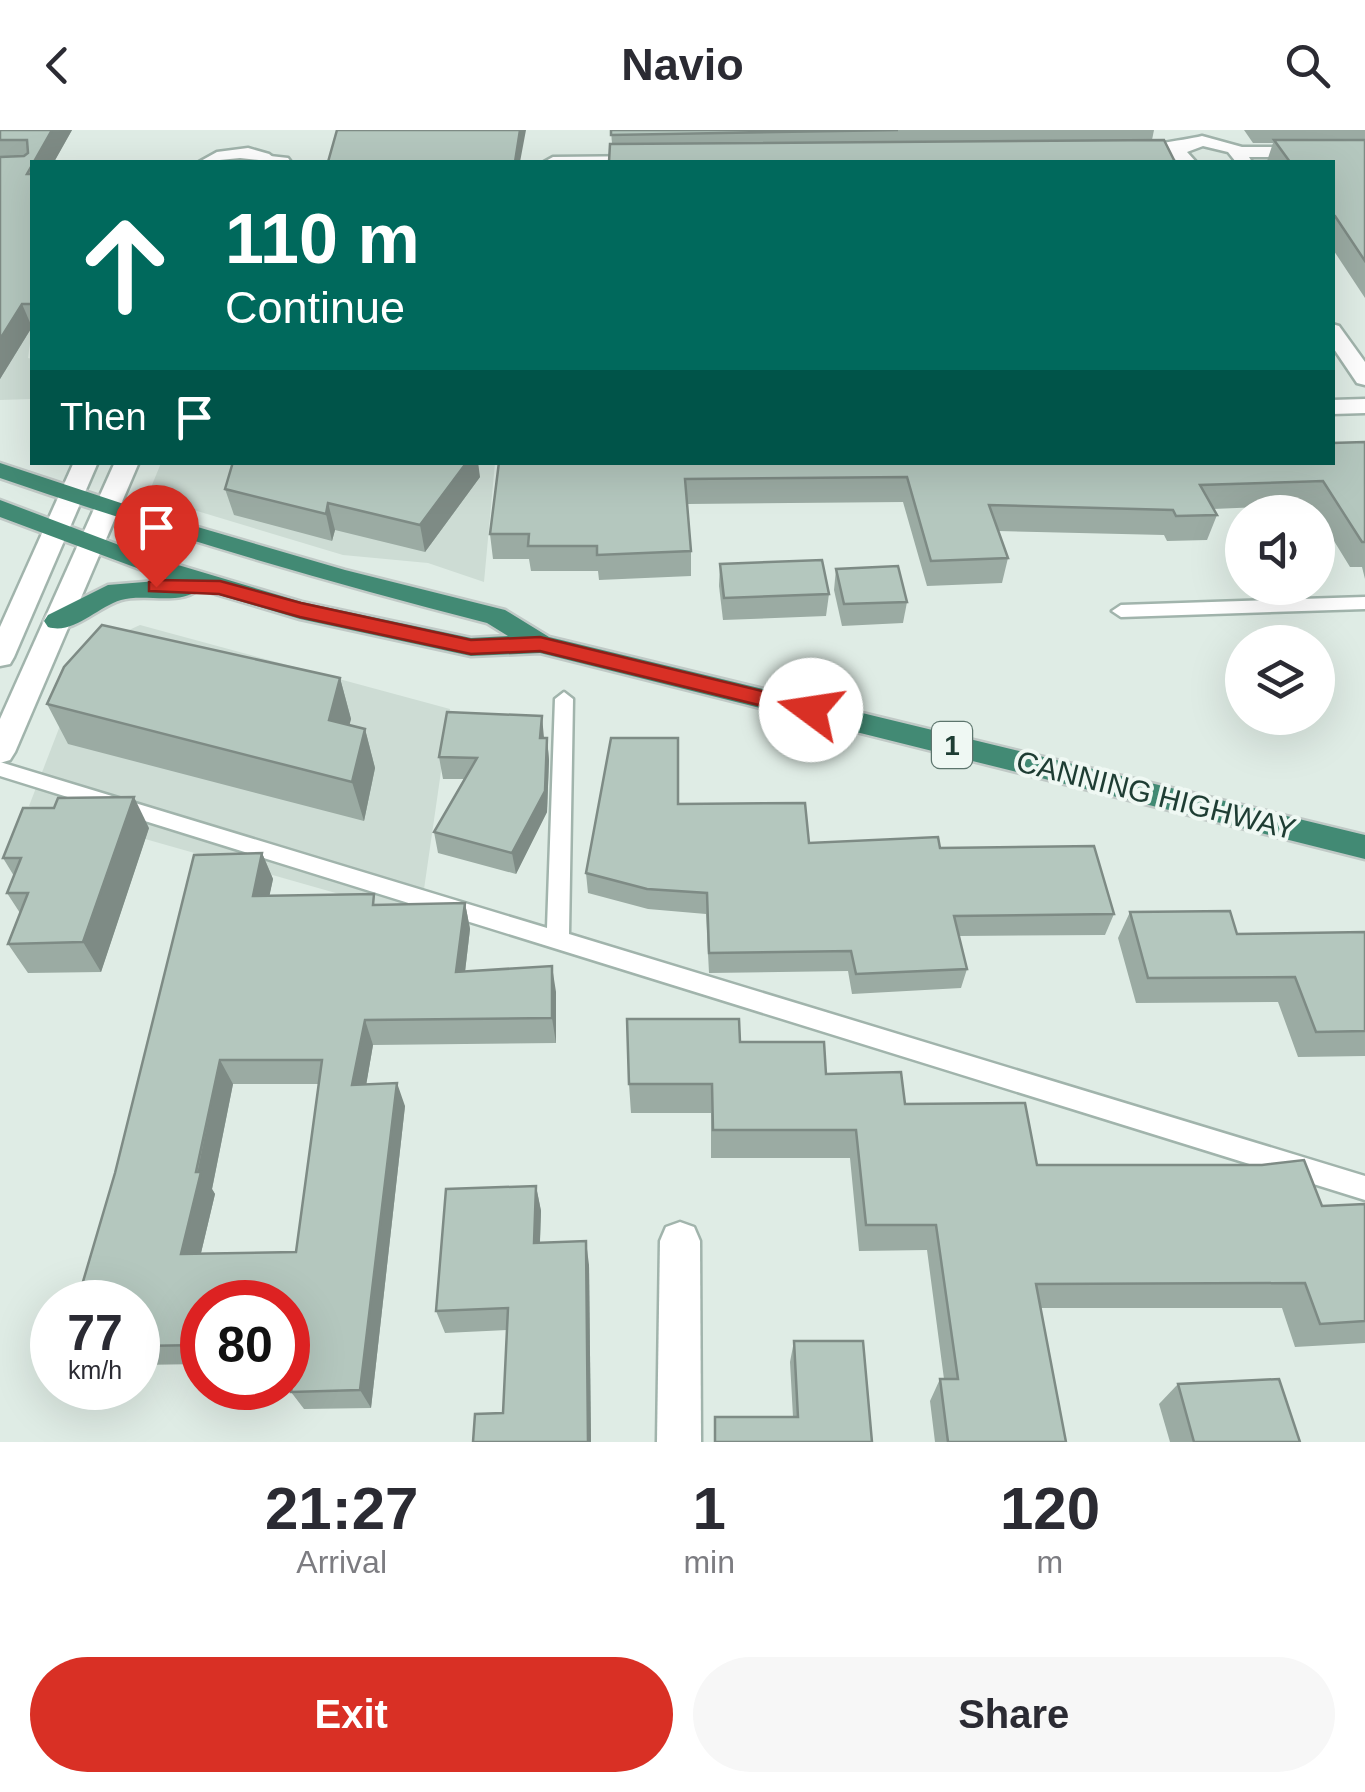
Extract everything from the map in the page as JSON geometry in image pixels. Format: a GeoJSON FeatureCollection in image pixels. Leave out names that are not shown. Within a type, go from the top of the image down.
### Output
{"type":"FeatureCollection","features":[{"type":"Feature","properties":{"kind":"highway"},"geometry":{"type":"LineString","coordinates":[[0,469],[30,459]]}},
{"type":"Feature","properties":{"kind":"highway","name":"CANNING HIGHWAY"},"geometry":{"type":"LineString","coordinates":[[0,469],[71,495],[340,577],[496,616],[540,644]]}},
{"type":"Feature","properties":{"kind":"highway","name":"CANNING HIGHWAY"},"geometry":{"type":"LineString","coordinates":[[0,508],[92,544],[300,610],[471,647],[540,644],[1365,847]]}},
{"type":"Feature","properties":{"kind":"highway"},"geometry":{"type":"LineString","coordinates":[[58,621],[100,598],[127,589],[220,587]]}},
{"type":"Feature","properties":{"kind":"street"},"geometry":{"type":"LineString","coordinates":[[232,154],[251,130],[265,159]]}},
{"type":"Feature","properties":{"kind":"street"},"geometry":{"type":"LineString","coordinates":[[1120,155],[1221,144],[1243,159],[1365,152]]}},
{"type":"Feature","properties":{"kind":"street"},"geometry":{"type":"LineString","coordinates":[[212,160],[232,154],[265,159]]}},
{"type":"Feature","properties":{"kind":"street"},"geometry":{"type":"LineString","coordinates":[[1335,334],[1365,378]]}},
{"type":"Feature","properties":{"kind":"street"},"geometry":{"type":"LineString","coordinates":[[1335,407],[1365,406]]}},
{"type":"Feature","properties":{"kind":"street"},"geometry":{"type":"LineString","coordinates":[[0,657],[85,465]]}},
{"type":"Feature","properties":{"kind":"street"},"geometry":{"type":"LineString","coordinates":[[0,752],[125,465]]}},
{"type":"Feature","properties":{"kind":"street"},"geometry":{"type":"LineString","coordinates":[[679,1442],[680,1241]]}},
{"type":"Feature","properties":{"kind":"lane"},"geometry":{"type":"LineString","coordinates":[[1120,611],[1365,602]]}},
{"type":"Feature","properties":{"kind":"lane"},"geometry":{"type":"LineString","coordinates":[[558,943],[564,699]]}},
{"type":"Feature","properties":{"kind":"lane"},"geometry":{"type":"LineString","coordinates":[[0,770],[1365,1188]]}},
{"type":"Feature","properties":{"kind":"shaded area"},"geometry":{"type":"Polygon","coordinates":[[[0,329],[30,329],[30,399],[0,400],[0,329]]]}},
{"type":"Feature","properties":{"kind":"shaded area"},"geometry":{"type":"Polygon","coordinates":[[[160,465],[495,465],[484,582],[428,563],[343,555],[154,498],[152,485],[160,465]]]}},
{"type":"Feature","properties":{"kind":"shaded area"},"geometry":{"type":"Polygon","coordinates":[[[140,625],[450,709],[420,917],[29,806],[90,648],[140,625]]]}},
{"type":"Feature","properties":{"kind":"building"},"geometry":{"type":"Polygon","coordinates":[[[0,130],[52,130],[35,160],[30,160],[27,174],[30,304],[22,304],[0,339],[0,157],[28,153],[27,140],[0,140],[0,130]]]}},
{"type":"Feature","properties":{"kind":"building"},"geometry":{"type":"Polygon","coordinates":[[[337,130],[520,130],[515,160],[329,160],[337,130]]]}},
{"type":"Feature","properties":{"kind":"building"},"geometry":{"type":"Polygon","coordinates":[[[611,130],[898,130],[611,135],[611,130]]]}},
{"type":"Feature","properties":{"kind":"building"},"geometry":{"type":"Polygon","coordinates":[[[1164,140],[1174,160],[609,160],[610,144],[1164,140]]]}},
{"type":"Feature","properties":{"kind":"building"},"geometry":{"type":"Polygon","coordinates":[[[1274,140],[1365,140],[1365,261],[1335,216],[1335,160],[1289,160],[1274,140]]]}},
{"type":"Feature","properties":{"kind":"building"},"geometry":{"type":"Polygon","coordinates":[[[1365,442],[1365,542],[1323,481],[1200,485],[1217,515],[1176,516],[1173,510],[989,505],[1008,558],[931,561],[907,477],[685,479],[691,551],[597,555],[597,546],[528,546],[529,534],[490,534],[499,465],[1335,465],[1335,443],[1365,442]]]}},
{"type":"Feature","properties":{"kind":"building"},"geometry":{"type":"Polygon","coordinates":[[[232,465],[465,465],[420,525],[328,503],[326,514],[225,489],[232,465]]]}},
{"type":"Feature","properties":{"kind":"building"},"geometry":{"type":"Polygon","coordinates":[[[822,560],[829,594],[724,598],[720,564],[822,560]]]}},
{"type":"Feature","properties":{"kind":"building"},"geometry":{"type":"Polygon","coordinates":[[[898,566],[907,602],[844,604],[836,569],[898,566]]]}},
{"type":"Feature","properties":{"kind":"building"},"geometry":{"type":"Polygon","coordinates":[[[102,625],[340,678],[329,720],[365,729],[352,782],[47,704],[64,667],[102,625]]]}},
{"type":"Feature","properties":{"kind":"building"},"geometry":{"type":"Polygon","coordinates":[[[447,712],[542,716],[540,738],[547,738],[545,791],[512,853],[434,832],[477,758],[439,757],[447,712]]]}},
{"type":"Feature","properties":{"kind":"building"},"geometry":{"type":"Polygon","coordinates":[[[611,738],[678,738],[678,804],[805,803],[809,843],[938,837],[940,848],[1094,846],[1114,914],[954,916],[967,969],[856,974],[851,951],[709,953],[707,893],[647,889],[586,873],[611,738]]]}},
{"type":"Feature","properties":{"kind":"building"},"geometry":{"type":"Polygon","coordinates":[[[134,797],[83,942],[8,944],[28,893],[7,893],[21,858],[3,858],[23,808],[54,808],[58,798],[134,797]]]}},
{"type":"Feature","properties":{"kind":"building"},"geometry":{"type":"Polygon","coordinates":[[[262,853],[253,896],[374,894],[373,905],[465,903],[456,972],[552,966],[552,1018],[365,1020],[352,1085],[397,1083],[360,1390],[310,1391],[310,1280],[180,1280],[180,1345],[160,1346],[160,1280],[83,1280],[115,1173],[194,855],[262,853]],[[220,1060],[196,1172],[201,1172],[181,1254],[296,1252],[322,1060],[220,1060]]]}},
{"type":"Feature","properties":{"kind":"building"},"geometry":{"type":"Polygon","coordinates":[[[1230,911],[1237,934],[1365,932],[1365,1031],[1316,1032],[1295,977],[1148,978],[1130,912],[1230,911]]]}},
{"type":"Feature","properties":{"kind":"building"},"geometry":{"type":"Polygon","coordinates":[[[627,1019],[739,1019],[740,1042],[824,1042],[826,1074],[901,1072],[905,1104],[1025,1103],[1037,1165],[1262,1165],[1304,1160],[1322,1206],[1365,1204],[1365,1321],[1320,1324],[1305,1283],[1036,1284],[1066,1442],[948,1442],[940,1379],[958,1379],[936,1225],[866,1225],[856,1130],[713,1130],[712,1084],[629,1084],[627,1019]]]}},
{"type":"Feature","properties":{"kind":"building"},"geometry":{"type":"Polygon","coordinates":[[[536,1186],[534,1243],[586,1241],[588,1442],[473,1442],[475,1414],[503,1413],[508,1308],[436,1311],[446,1189],[536,1186]]]}},
{"type":"Feature","properties":{"kind":"building"},"geometry":{"type":"Polygon","coordinates":[[[794,1341],[863,1341],[872,1442],[715,1442],[715,1417],[798,1417],[794,1341]]]}},
{"type":"Feature","properties":{"kind":"building"},"geometry":{"type":"Polygon","coordinates":[[[1279,1379],[1300,1442],[1194,1442],[1178,1384],[1279,1379]]]}},
{"type":"Feature","properties":{"kind":"route"},"geometry":{"type":"LineString","coordinates":[[156,587],[220,587],[300,610],[471,647],[540,644],[811,710]]}}]}
